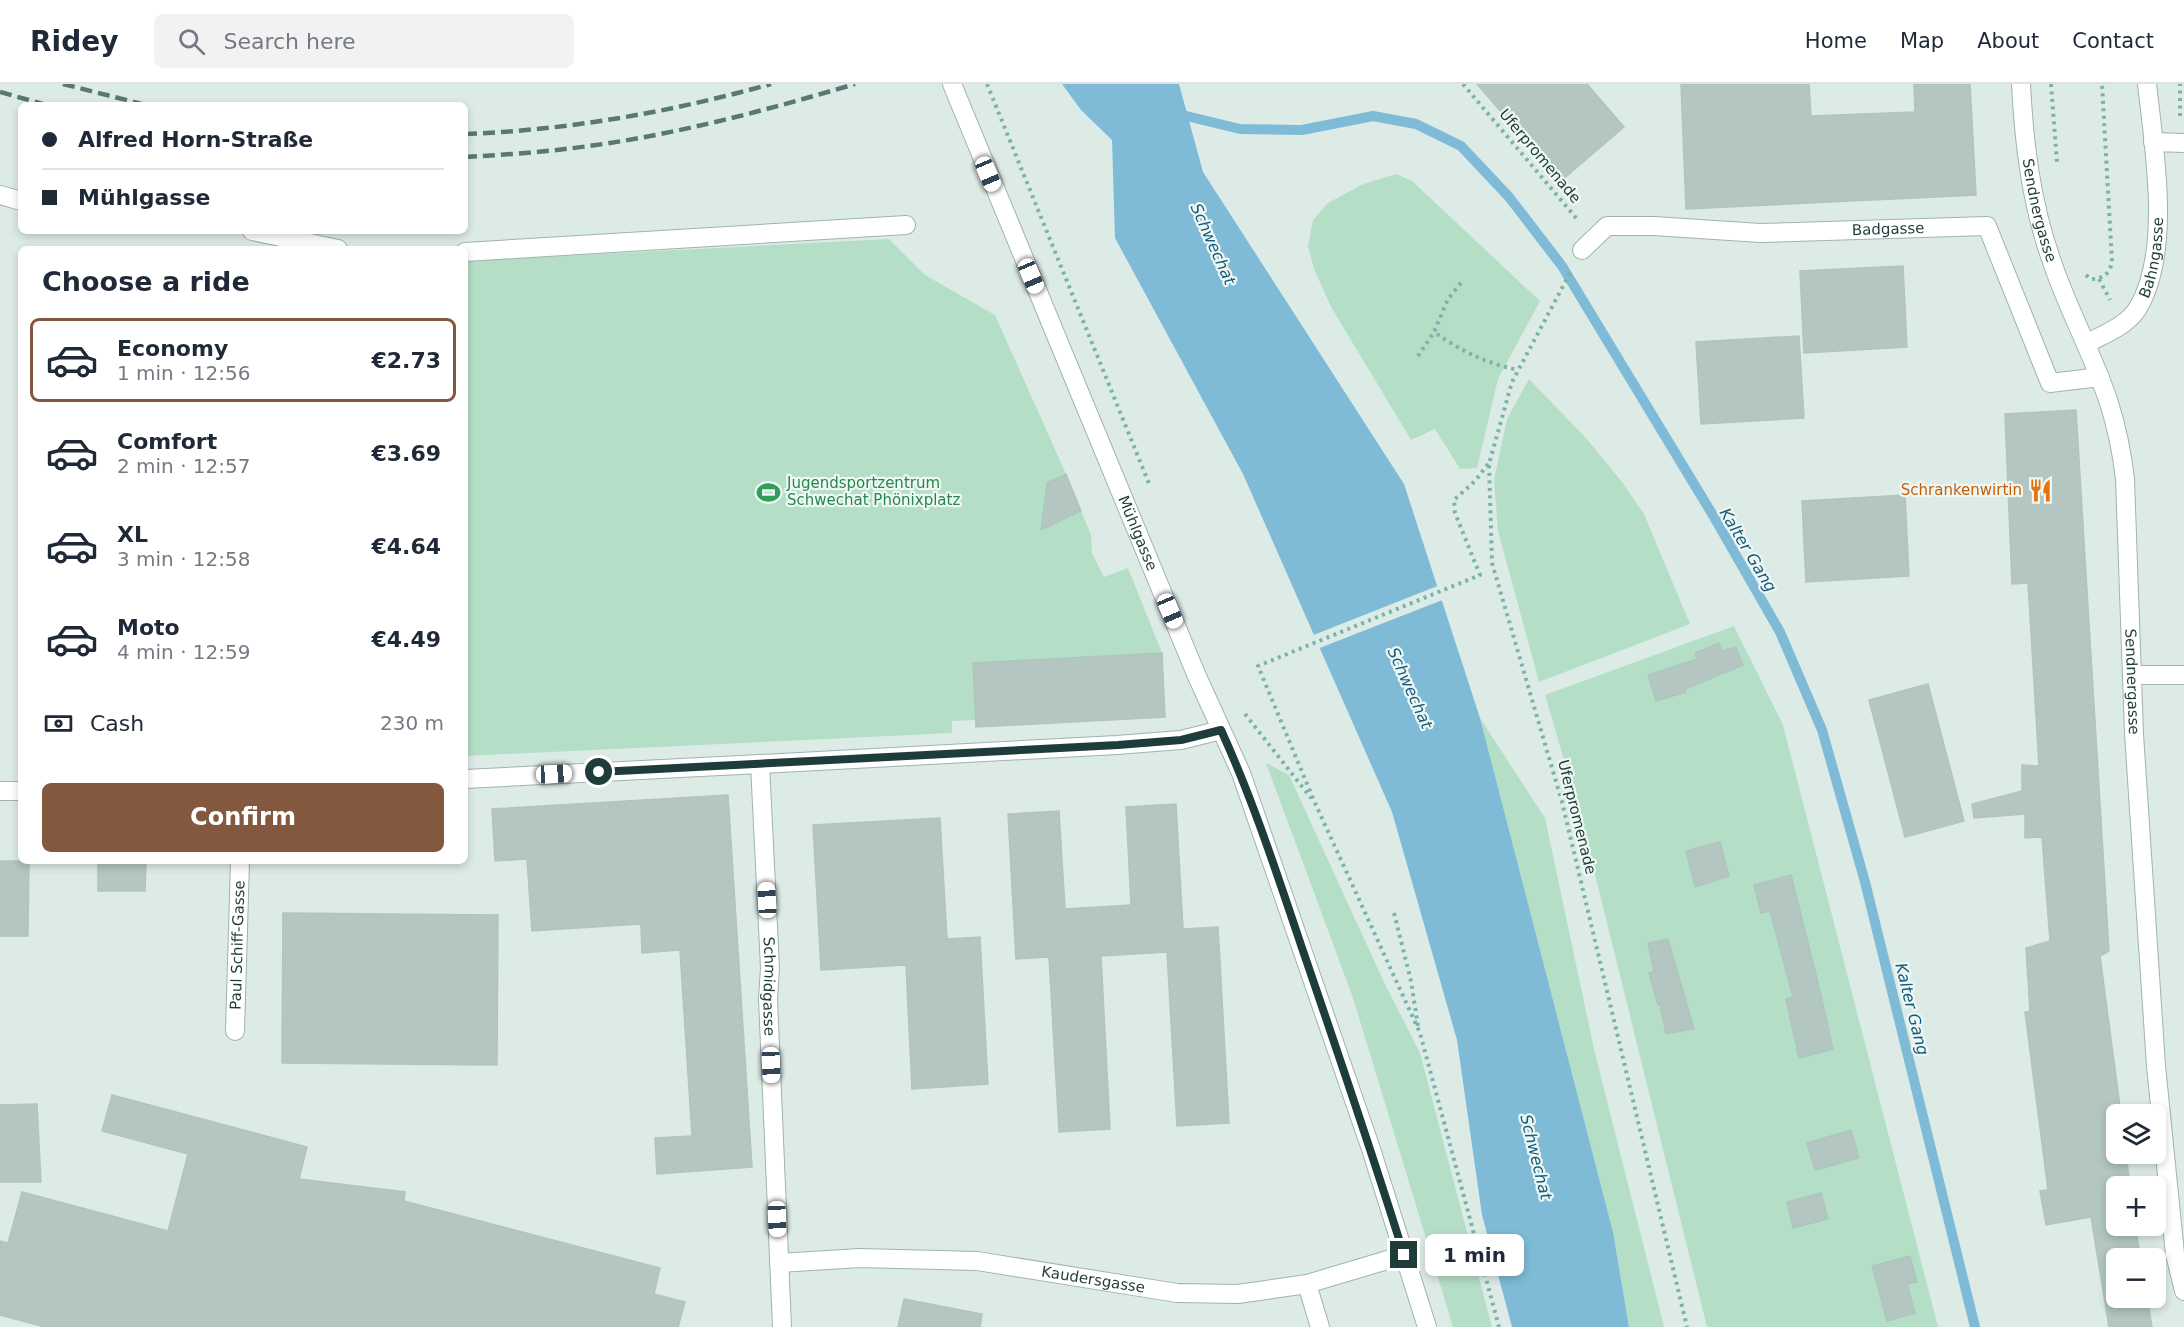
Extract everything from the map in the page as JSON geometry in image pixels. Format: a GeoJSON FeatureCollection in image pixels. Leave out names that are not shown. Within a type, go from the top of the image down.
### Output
{"type":"FeatureCollection","features":[{"type":"Feature","properties":{"kind":"street","name":"Mühlgasse"},"geometry":{"type":"LineString","coordinates":[[952,84],[1196,674],[1241,773],[1371,1149],[1427,1327]]}},
{"type":"Feature","properties":{"kind":"street","name":"Sendnergasse"},"geometry":{"type":"LineString","coordinates":[[2021,84],[2023,126],[2029,172],[2039,218],[2051,259],[2100,376],[2114,417],[2125,479],[2134,734],[2156,1066],[2175,1254],[2184,1291]]}},
{"type":"Feature","properties":{"kind":"street","name":"Bahngasse"},"geometry":{"type":"LineString","coordinates":[[2085,344],[2123,325],[2138,309],[2147,286],[2159,218],[2147,84]]}},
{"type":"Feature","properties":{"kind":"street"},"geometry":{"type":"LineString","coordinates":[[2153,142],[2184,143]]}},
{"type":"Feature","properties":{"kind":"street"},"geometry":{"type":"LineString","coordinates":[[0,195],[18,200]]}},
{"type":"Feature","properties":{"kind":"street"},"geometry":{"type":"LineString","coordinates":[[468,252],[906,225]]}},
{"type":"Feature","properties":{"kind":"street","name":"Badgasse"},"geometry":{"type":"LineString","coordinates":[[1582,250],[1606,226],[1654,226],[1760,233],[1987,226],[2050,383],[2100,376]]}},
{"type":"Feature","properties":{"kind":"street"},"geometry":{"type":"LineString","coordinates":[[267,234],[324,246]]}},
{"type":"Feature","properties":{"kind":"street"},"geometry":{"type":"LineString","coordinates":[[2132,675],[2184,675]]}},
{"type":"Feature","properties":{"kind":"street"},"geometry":{"type":"LineString","coordinates":[[468,779],[1128,744],[1181,740],[1221,730]]}},
{"type":"Feature","properties":{"kind":"street","name":"Schmidgasse"},"geometry":{"type":"LineString","coordinates":[[760,764],[783,1327]]}},
{"type":"Feature","properties":{"kind":"street"},"geometry":{"type":"LineString","coordinates":[[0,791],[18,791]]}},
{"type":"Feature","properties":{"kind":"street","name":"Paul Schiff-Gasse"},"geometry":{"type":"LineString","coordinates":[[236,1031],[240,864]]}},
{"type":"Feature","properties":{"kind":"street","name":"Kaudersgasse"},"geometry":{"type":"LineString","coordinates":[[779,1263],[860,1258],[978,1261],[1177,1293],[1238,1294],[1307,1284],[1404,1255]]}},
{"type":"Feature","properties":{"kind":"street"},"geometry":{"type":"LineString","coordinates":[[1307,1284],[1320,1327]]}},
{"type":"Feature","properties":{"kind":"path"},"geometry":{"type":"LineString","coordinates":[[987,84],[1154,496]]}},
{"type":"Feature","properties":{"kind":"path","name":"Uferpromenade"},"geometry":{"type":"LineString","coordinates":[[1463,84],[1578,220],[1582,250],[1512,382],[1489,464],[1492,563],[1562,802],[1687,1327]]}},
{"type":"Feature","properties":{"kind":"path"},"geometry":{"type":"LineString","coordinates":[[2051,84],[2058,168]]}},
{"type":"Feature","properties":{"kind":"path"},"geometry":{"type":"LineString","coordinates":[[2082,272],[2090,279],[2099,279],[2110,270],[2112,262],[2102,84]]}},
{"type":"Feature","properties":{"kind":"path"},"geometry":{"type":"LineString","coordinates":[[1418,356],[1434,332],[1448,299],[1461,283]]}},
{"type":"Feature","properties":{"kind":"path"},"geometry":{"type":"LineString","coordinates":[[1434,332],[1456,347],[1487,363],[1518,370]]}},
{"type":"Feature","properties":{"kind":"path"},"geometry":{"type":"LineString","coordinates":[[1420,1033],[1315,803],[1258,666],[1480,575],[1455,513],[1454,500],[1475,481],[1489,464]]}},
{"type":"Feature","properties":{"kind":"path"},"geometry":{"type":"LineString","coordinates":[[1238,705],[1315,803]]}},
{"type":"Feature","properties":{"kind":"path"},"geometry":{"type":"LineString","coordinates":[[1394,913],[1411,981],[1420,1033],[1499,1327]]}},
{"type":"Feature","properties":{"kind":"green space"},"geometry":{"type":"Polygon","coordinates":[[[1396,174],[1412,181],[1540,301],[1498,379],[1477,468],[1460,469],[1435,429],[1411,440],[1331,307],[1314,269],[1308,246],[1313,220],[1328,203],[1361,185],[1396,174]]]}},
{"type":"Feature","properties":{"kind":"green space","name":"Jugendsportzentrum Schwechat Phönixplatz"},"geometry":{"type":"Polygon","coordinates":[[[889,239],[925,275],[995,315],[1066,474],[1091,535],[1092,553],[1104,577],[1128,568],[1162,653],[1165,717],[976,727],[976,720],[952,721],[952,733],[468,756],[468,261],[889,239]]]}},
{"type":"Feature","properties":{"kind":"green space"},"geometry":{"type":"Polygon","coordinates":[[[1529,379],[1586,438],[1622,482],[1644,514],[1690,624],[1539,682],[1498,531],[1494,480],[1507,419],[1529,379]]]}},
{"type":"Feature","properties":{"kind":"green space"},"geometry":{"type":"Polygon","coordinates":[[[1734,626],[1783,725],[1938,1327],[1707,1327],[1580,814],[1545,695],[1734,626]]]}},
{"type":"Feature","properties":{"kind":"green space"},"geometry":{"type":"Polygon","coordinates":[[[1480,718],[1545,818],[1594,1049],[1664,1327],[1629,1327],[1613,1232],[1480,718]]]}},
{"type":"Feature","properties":{"kind":"green space"},"geometry":{"type":"Polygon","coordinates":[[[1266,763],[1289,775],[1383,980],[1420,1053],[1492,1327],[1453,1327],[1353,998],[1266,763]]]}},
{"type":"Feature","properties":{"kind":"water","name":"Schwechat"},"geometry":{"type":"Polygon","coordinates":[[[1062,84],[1179,84],[1203,172],[1404,484],[1480,718],[1613,1232],[1629,1327],[1512,1327],[1482,1215],[1457,1040],[1392,812],[1243,474],[1115,238],[1112,140],[1081,110],[1062,84]]]}},
{"type":"Feature","properties":{"kind":"pier"},"geometry":{"type":"Polygon","coordinates":[[[1440,585],[1445,599],[1317,649],[1311,636],[1440,585]]]}},
{"type":"Feature","properties":{"kind":"building"},"geometry":{"type":"Polygon","coordinates":[[[1477,84],[1587,84],[1624,127],[1561,181],[1477,84]]]}},
{"type":"Feature","properties":{"kind":"building"},"geometry":{"type":"Polygon","coordinates":[[[1681,84],[1809,84],[1811,116],[1915,112],[1914,84],[1970,84],[1976,195],[1686,209],[1681,84]]]}},
{"type":"Feature","properties":{"kind":"building"},"geometry":{"type":"Polygon","coordinates":[[[1903,266],[1907,347],[1804,353],[1800,271],[1903,266]]]}},
{"type":"Feature","properties":{"kind":"building"},"geometry":{"type":"Polygon","coordinates":[[[1799,336],[1804,418],[1701,424],[1696,342],[1799,336]]]}},
{"type":"Feature","properties":{"kind":"building"},"geometry":{"type":"Polygon","coordinates":[[[2076,410],[2109,951],[2100,956],[2120,1104],[2106,1104],[2106,1164],[2127,1164],[2129,1176],[2106,1176],[2106,1236],[2137,1236],[2139,1248],[2106,1248],[2106,1308],[2149,1308],[2152,1327],[2109,1327],[2091,1217],[2046,1225],[2040,1191],[2048,1190],[2025,1012],[2030,1011],[2026,948],[2050,941],[2042,837],[2025,838],[2025,814],[1974,818],[1972,804],[2022,791],[2022,765],[2039,766],[2028,583],[2012,584],[2005,414],[2076,410]]]}},
{"type":"Feature","properties":{"kind":"building"},"geometry":{"type":"Polygon","coordinates":[[[1066,474],[1081,511],[1041,530],[1047,483],[1066,474]]]}},
{"type":"Feature","properties":{"kind":"building"},"geometry":{"type":"Polygon","coordinates":[[[1905,495],[1909,576],[1806,582],[1802,501],[1905,495]]]}},
{"type":"Feature","properties":{"kind":"building"},"geometry":{"type":"Polygon","coordinates":[[[1719,643],[1722,651],[1736,647],[1743,665],[1685,689],[1686,692],[1656,701],[1648,675],[1697,659],[1695,653],[1719,643]]]}},
{"type":"Feature","properties":{"kind":"building"},"geometry":{"type":"Polygon","coordinates":[[[1162,653],[1165,717],[976,727],[973,663],[1162,653]]]}},
{"type":"Feature","properties":{"kind":"building"},"geometry":{"type":"Polygon","coordinates":[[[1928,684],[1964,821],[1905,837],[1869,700],[1928,684]]]}},
{"type":"Feature","properties":{"kind":"building"},"geometry":{"type":"Polygon","coordinates":[[[728,795],[752,1167],[657,1174],[655,1138],[692,1136],[680,950],[642,953],[641,924],[532,931],[527,859],[495,861],[492,809],[728,795]]]}},
{"type":"Feature","properties":{"kind":"building"},"geometry":{"type":"Polygon","coordinates":[[[1176,804],[1183,929],[1218,927],[1229,1123],[1177,1126],[1167,952],[1101,956],[1110,1129],[1059,1132],[1049,957],[1016,959],[1008,814],[1059,811],[1065,909],[1131,905],[1126,807],[1176,804]]]}},
{"type":"Feature","properties":{"kind":"building"},"geometry":{"type":"Polygon","coordinates":[[[940,818],[947,939],[980,937],[988,1084],[912,1089],[906,965],[821,970],[813,825],[940,818]]]}},
{"type":"Feature","properties":{"kind":"building"},"geometry":{"type":"Polygon","coordinates":[[[1720,842],[1729,876],[1695,887],[1686,851],[1720,842]]]}},
{"type":"Feature","properties":{"kind":"building"},"geometry":{"type":"Polygon","coordinates":[[[0,861],[18,861],[18,864],[29,864],[28,936],[0,936],[0,861]]]}},
{"type":"Feature","properties":{"kind":"building"},"geometry":{"type":"Polygon","coordinates":[[[98,864],[146,864],[145,891],[98,891],[98,864]]]}},
{"type":"Feature","properties":{"kind":"building"},"geometry":{"type":"Polygon","coordinates":[[[1791,875],[1833,1049],[1799,1058],[1786,999],[1793,997],[1770,911],[1761,913],[1754,885],[1791,875]]]}},
{"type":"Feature","properties":{"kind":"building"},"geometry":{"type":"Polygon","coordinates":[[[283,913],[498,915],[497,1065],[282,1063],[283,913]]]}},
{"type":"Feature","properties":{"kind":"building"},"geometry":{"type":"Polygon","coordinates":[[[1668,939],[1694,1029],[1666,1034],[1660,1004],[1658,1005],[1649,973],[1654,971],[1648,943],[1668,939]]]}},
{"type":"Feature","properties":{"kind":"building"},"geometry":{"type":"Polygon","coordinates":[[[112,1095],[307,1147],[299,1179],[405,1192],[404,1201],[660,1268],[654,1294],[685,1302],[678,1327],[45,1327],[0,1315],[0,1241],[8,1243],[22,1192],[168,1231],[188,1154],[102,1131],[112,1095]]]}},
{"type":"Feature","properties":{"kind":"building"},"geometry":{"type":"Polygon","coordinates":[[[37,1104],[41,1182],[0,1182],[0,1105],[37,1104]]]}},
{"type":"Feature","properties":{"kind":"building"},"geometry":{"type":"Polygon","coordinates":[[[1851,1130],[1859,1158],[1815,1170],[1807,1143],[1851,1130]]]}},
{"type":"Feature","properties":{"kind":"building"},"geometry":{"type":"Polygon","coordinates":[[[1821,1193],[1828,1219],[1793,1228],[1787,1202],[1821,1193]]]}},
{"type":"Feature","properties":{"kind":"building"},"geometry":{"type":"Polygon","coordinates":[[[1910,1256],[1917,1282],[1907,1284],[1915,1313],[1887,1321],[1872,1266],[1910,1256]]]}},
{"type":"Feature","properties":{"kind":"building"},"geometry":{"type":"Polygon","coordinates":[[[904,1299],[982,1314],[980,1327],[898,1327],[904,1299]]]}},
{"type":"Feature","properties":{"kind":"waterway","name":"Kalter Gang"},"geometry":{"type":"LineString","coordinates":[[1174,113],[1240,129],[1302,130],[1373,116],[1416,124],[1461,146],[1509,197],[1562,266],[1714,517],[1780,632],[1822,730],[1865,882],[1975,1327]]}},
{"type":"Feature","properties":{"kind":"railway"},"geometry":{"type":"LineString","coordinates":[[63,84],[134,102]]}},
{"type":"Feature","properties":{"kind":"railway"},"geometry":{"type":"LineString","coordinates":[[468,134],[543,128],[620,118],[696,103],[771,84]]}},
{"type":"Feature","properties":{"kind":"railway"},"geometry":{"type":"LineString","coordinates":[[468,157],[553,150],[639,138],[748,114],[855,84]]}},
{"type":"Feature","properties":{"kind":"railway"},"geometry":{"type":"LineString","coordinates":[[0,92],[36,102]]}},
{"type":"Feature","properties":{"kind":"place","name":"Schrankenwirtin"},"geometry":{"type":"Point","coordinates":[2040,490]}},
{"type":"Feature","properties":{"kind":"place","name":"Jugendsportzentrum Schwechat Phönixplatz"},"geometry":{"type":"Point","coordinates":[769,492]}},
{"type":"Feature","properties":{"kind":"route"},"geometry":{"type":"LineString","coordinates":[[599,772],[1118,745],[1181,740],[1221,730],[1241,773],[1272,860],[1371,1149],[1404,1255]]}}]}
